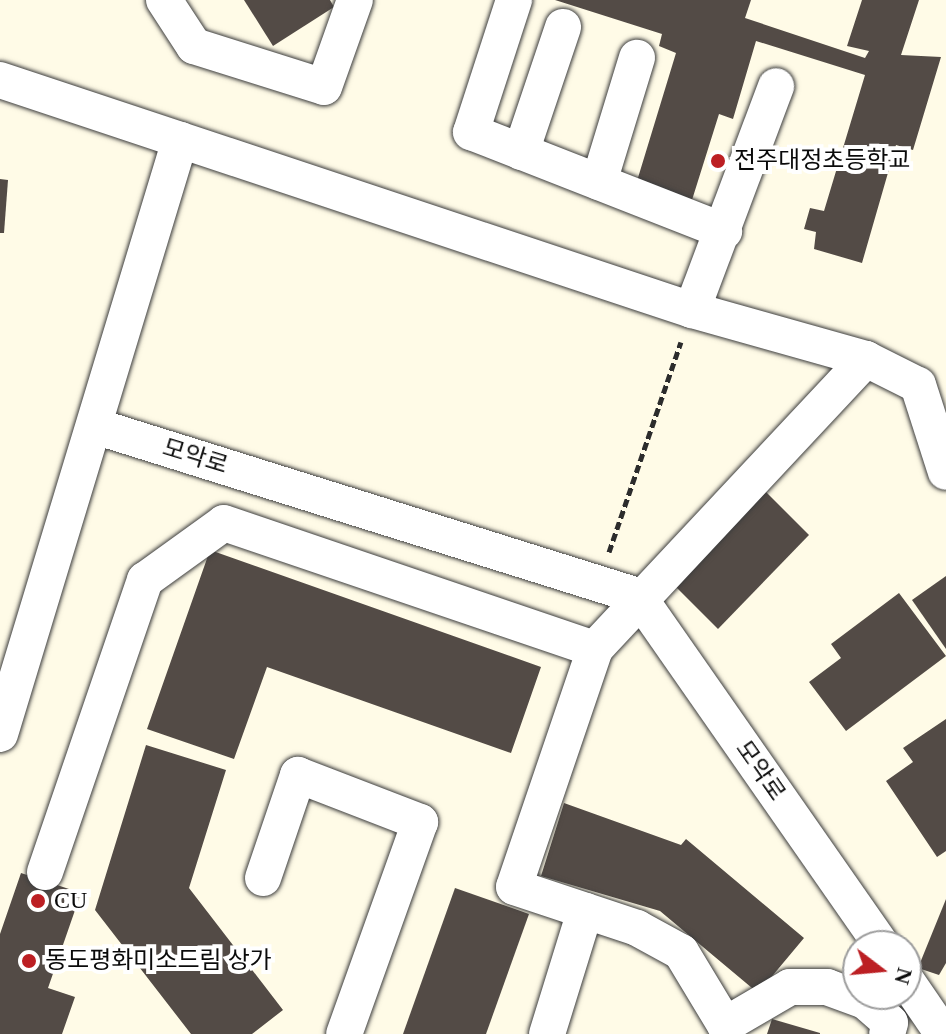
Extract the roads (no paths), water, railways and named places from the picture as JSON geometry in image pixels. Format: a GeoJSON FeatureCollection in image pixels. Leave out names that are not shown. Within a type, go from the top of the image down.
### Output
{"type":"FeatureCollection","features":[{"type":"Feature","properties":{"kind":"street"},"geometry":{"type":"LineString","coordinates":[[164,0],[194,46],[324,87],[355,0]]}},
{"type":"Feature","properties":{"kind":"street"},"geometry":{"type":"LineString","coordinates":[[514,0],[471,132],[724,231]]}},
{"type":"Feature","properties":{"kind":"street"},"geometry":{"type":"LineString","coordinates":[[521,152],[563,27]]}},
{"type":"Feature","properties":{"kind":"street"},"geometry":{"type":"LineString","coordinates":[[599,182],[637,58]]}},
{"type":"Feature","properties":{"kind":"street"},"geometry":{"type":"LineString","coordinates":[[0,80],[692,310],[866,359],[918,385],[946,472]]}},
{"type":"Feature","properties":{"kind":"street"},"geometry":{"type":"LineString","coordinates":[[692,310],[776,86]]}},
{"type":"Feature","properties":{"kind":"street"},"geometry":{"type":"LineString","coordinates":[[0,734],[10,660],[98,427],[180,140]]}},
{"type":"Feature","properties":{"kind":"street"},"geometry":{"type":"LineString","coordinates":[[866,359],[638,596],[595,649],[514,887],[585,911],[681,952],[724,1030],[790,987],[827,987],[865,1001],[890,1023],[887,1034]]}},
{"type":"Feature","properties":{"kind":"street","name":"모악로"},"geometry":{"type":"LineString","coordinates":[[98,427],[638,596],[871,930]]}},
{"type":"Feature","properties":{"kind":"street"},"geometry":{"type":"LineString","coordinates":[[45,872],[145,580],[224,523],[595,649]]}},
{"type":"Feature","properties":{"kind":"street"},"geometry":{"type":"LineString","coordinates":[[263,878],[298,775],[420,822],[344,1034]]}},
{"type":"Feature","properties":{"kind":"street"},"geometry":{"type":"LineString","coordinates":[[547,1034],[585,911]]}},
{"type":"Feature","properties":{"kind":"street"},"geometry":{"type":"LineString","coordinates":[[922,1003],[943,1034]]}},
{"type":"Feature","properties":{"kind":"place","name":"전주대정초등학교"},"geometry":{"type":"Point","coordinates":[718,161]}},
{"type":"Feature","properties":{"kind":"place","name":"CU"},"geometry":{"type":"Point","coordinates":[38,901]}},
{"type":"Feature","properties":{"kind":"place","name":"동도평화미소드림 상가"},"geometry":{"type":"Point","coordinates":[29,961]}}]}
